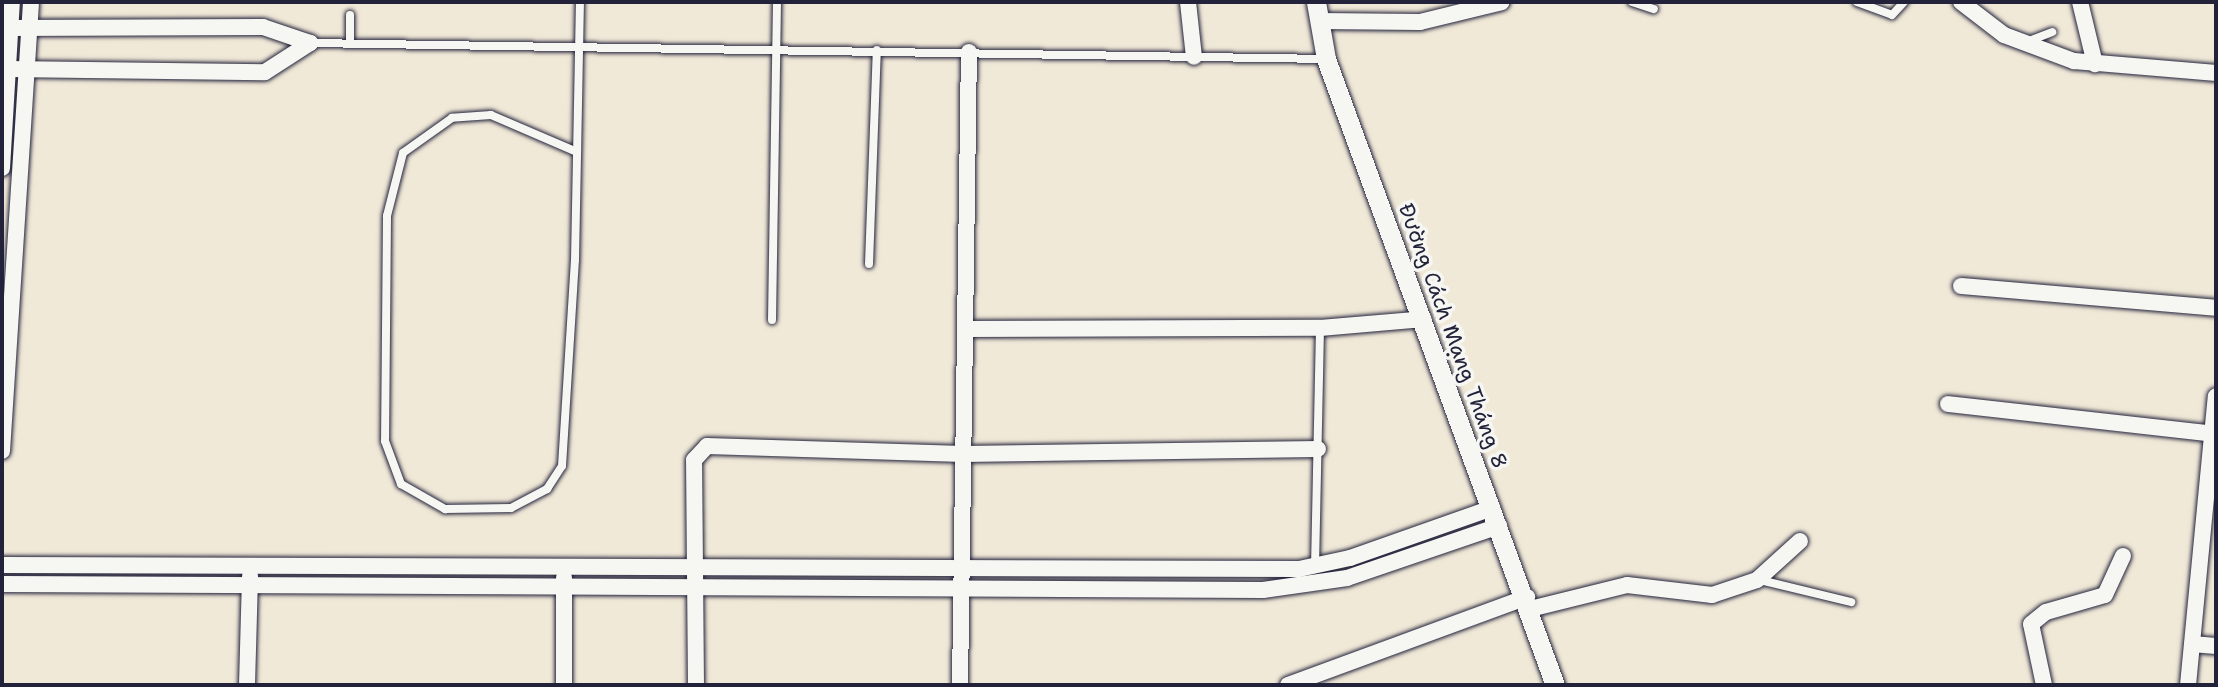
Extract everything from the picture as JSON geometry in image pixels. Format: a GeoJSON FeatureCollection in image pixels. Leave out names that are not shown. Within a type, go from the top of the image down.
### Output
{"type":"FeatureCollection","features":[{"type":"Feature","properties":{"kind":"street"},"geometry":{"type":"LineString","coordinates":[[2,168],[8,69],[5,50],[12,2]]}},
{"type":"Feature","properties":{"kind":"street"},"geometry":{"type":"LineString","coordinates":[[2,451],[31,2]]}},
{"type":"Feature","properties":{"kind":"street"},"geometry":{"type":"LineString","coordinates":[[1188,2],[1194,57]]}},
{"type":"Feature","properties":{"kind":"street","name":"Đường Cách Mạng Tháng 8"},"geometry":{"type":"LineString","coordinates":[[1316,2],[1326,59],[1424,318],[1528,603],[1555,685]]}},
{"type":"Feature","properties":{"kind":"street"},"geometry":{"type":"LineString","coordinates":[[1320,22],[1420,22],[1502,2]]}},
{"type":"Feature","properties":{"kind":"street"},"geometry":{"type":"LineString","coordinates":[[1961,2],[2023,43],[2095,64],[2216,73]]}},
{"type":"Feature","properties":{"kind":"street"},"geometry":{"type":"LineString","coordinates":[[2080,2],[2095,64]]}},
{"type":"Feature","properties":{"kind":"street"},"geometry":{"type":"LineString","coordinates":[[10,28],[263,27],[310,43]]}},
{"type":"Feature","properties":{"kind":"street"},"geometry":{"type":"LineString","coordinates":[[8,69],[26,73],[265,72],[310,43]]}},
{"type":"Feature","properties":{"kind":"street"},"geometry":{"type":"LineString","coordinates":[[960,685],[970,52]]}},
{"type":"Feature","properties":{"kind":"street"},"geometry":{"type":"LineString","coordinates":[[1961,286],[2216,308]]}},
{"type":"Feature","properties":{"kind":"street"},"geometry":{"type":"LineString","coordinates":[[965,328],[1320,328],[1424,318]]}},
{"type":"Feature","properties":{"kind":"street"},"geometry":{"type":"LineString","coordinates":[[2188,685],[2209,536],[2216,396]]}},
{"type":"Feature","properties":{"kind":"street"},"geometry":{"type":"LineString","coordinates":[[1948,404],[2214,434]]}},
{"type":"Feature","properties":{"kind":"street"},"geometry":{"type":"LineString","coordinates":[[696,685],[694,460],[707,446],[963,454],[1318,449]]}},
{"type":"Feature","properties":{"kind":"street"},"geometry":{"type":"LineString","coordinates":[[2,565],[1080,571],[1315,566],[1495,517]]}},
{"type":"Feature","properties":{"kind":"street"},"geometry":{"type":"LineString","coordinates":[[2,584],[961,591],[1317,585],[1495,517]]}},
{"type":"Feature","properties":{"kind":"street"},"geometry":{"type":"LineString","coordinates":[[1288,685],[1528,603],[1627,585],[1699,597],[1757,580],[1800,541]]}},
{"type":"Feature","properties":{"kind":"street"},"geometry":{"type":"LineString","coordinates":[[2045,685],[2031,624],[2046,612],[2105,596],[2123,556]]}},
{"type":"Feature","properties":{"kind":"street"},"geometry":{"type":"LineString","coordinates":[[121,586],[123,566]]}},
{"type":"Feature","properties":{"kind":"street"},"geometry":{"type":"LineString","coordinates":[[247,685],[250,567]]}},
{"type":"Feature","properties":{"kind":"street"},"geometry":{"type":"LineString","coordinates":[[564,569],[564,685]]}},
{"type":"Feature","properties":{"kind":"street"},"geometry":{"type":"LineString","coordinates":[[1080,571],[1080,590]]}},
{"type":"Feature","properties":{"kind":"street"},"geometry":{"type":"LineString","coordinates":[[2192,644],[2216,646]]}},
{"type":"Feature","properties":{"kind":"lane"},"geometry":{"type":"LineString","coordinates":[[577,152],[491,115],[452,118],[403,153],[387,216],[385,441],[401,484],[445,509],[511,508],[547,489],[562,466],[577,152],[580,2]]}},
{"type":"Feature","properties":{"kind":"lane"},"geometry":{"type":"LineString","coordinates":[[772,320],[777,2]]}},
{"type":"Feature","properties":{"kind":"lane"},"geometry":{"type":"LineString","coordinates":[[1632,2],[1654,9]]}},
{"type":"Feature","properties":{"kind":"lane"},"geometry":{"type":"LineString","coordinates":[[1857,2],[1892,15],[1904,2]]}},
{"type":"Feature","properties":{"kind":"lane"},"geometry":{"type":"LineString","coordinates":[[350,42],[351,15]]}},
{"type":"Feature","properties":{"kind":"lane"},"geometry":{"type":"LineString","coordinates":[[2023,43],[2052,32]]}},
{"type":"Feature","properties":{"kind":"lane"},"geometry":{"type":"LineString","coordinates":[[310,43],[1326,59]]}},
{"type":"Feature","properties":{"kind":"lane"},"geometry":{"type":"LineString","coordinates":[[5,50],[28,53]]}},
{"type":"Feature","properties":{"kind":"lane"},"geometry":{"type":"LineString","coordinates":[[869,264],[877,50]]}},
{"type":"Feature","properties":{"kind":"lane"},"geometry":{"type":"LineString","coordinates":[[1317,585],[1315,566],[1320,328]]}},
{"type":"Feature","properties":{"kind":"lane"},"geometry":{"type":"LineString","coordinates":[[1757,580],[1851,602]]}}]}
